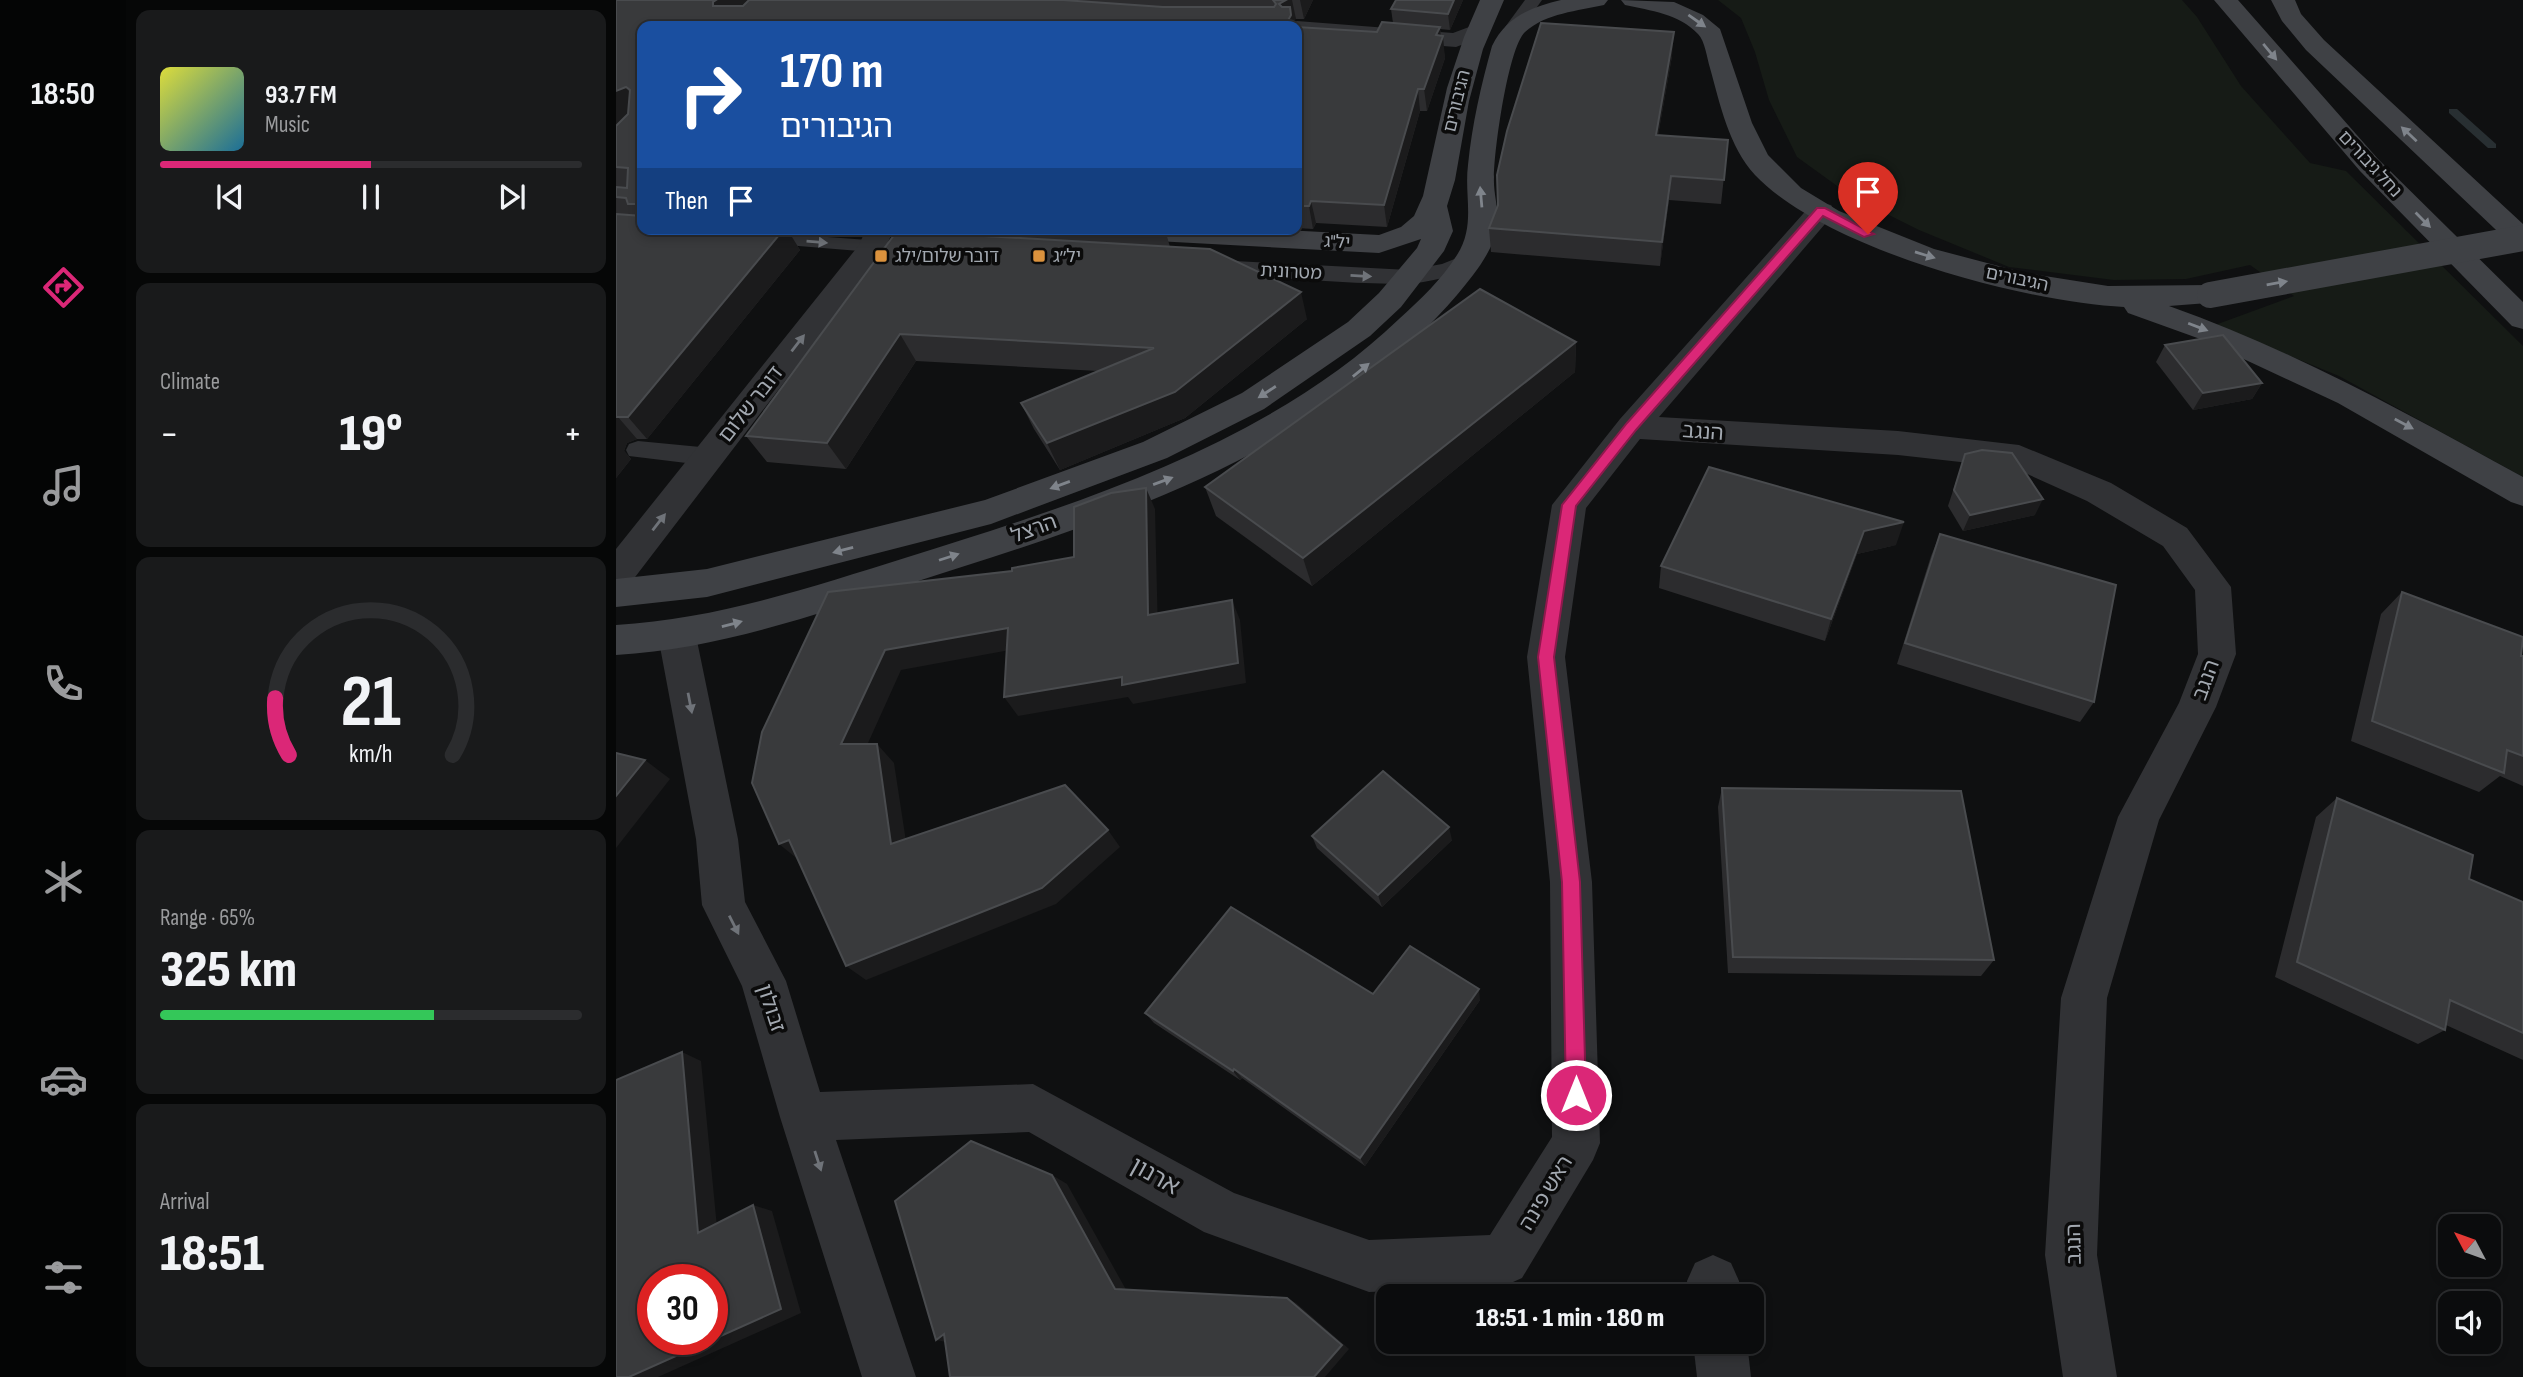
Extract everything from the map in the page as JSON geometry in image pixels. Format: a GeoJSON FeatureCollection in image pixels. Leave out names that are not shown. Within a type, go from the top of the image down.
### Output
{"type":"FeatureCollection","features":[{"type":"Feature","properties":{"kind":"street","name":"הגיבורים"},"geometry":{"type":"LineString","coordinates":[[1434,207],[1456,101],[1477,30],[1492,0]]}},
{"type":"Feature","properties":{"kind":"street"},"geometry":{"type":"LineString","coordinates":[[1509,34],[1550,11],[1596,0]]}},
{"type":"Feature","properties":{"kind":"street","name":"הגיבורים"},"geometry":{"type":"LineString","coordinates":[[1633,0],[1668,6],[1684,13],[1712,34],[1742,128],[1762,168],[1779,184],[1848,226],[1908,250],[1990,275],[2111,296],[2210,295],[2523,239]]}},
{"type":"Feature","properties":{"kind":"street","name":"נחל גיבורים"},"geometry":{"type":"LineString","coordinates":[[2226,0],[2369,165],[2523,319]]}},
{"type":"Feature","properties":{"kind":"street"},"geometry":{"type":"LineString","coordinates":[[2283,0],[2290,16],[2315,45],[2523,239]]}},
{"type":"Feature","properties":{"kind":"street"},"geometry":{"type":"LineString","coordinates":[[1302,29],[1456,40],[1471,36],[1477,30]]}},
{"type":"Feature","properties":{"kind":"street","name":"הגיבורים"},"geometry":{"type":"LineString","coordinates":[[1467,261],[1483,231],[1479,178],[1498,72],[1509,34]]}},
{"type":"Feature","properties":{"kind":"street","name":"יל\"ג"},"geometry":{"type":"LineString","coordinates":[[1212,235],[1379,244],[1391,242],[1418,229],[1434,207]]}},
{"type":"Feature","properties":{"kind":"street","name":"הרצל"},"geometry":{"type":"LineString","coordinates":[[616,593],[707,583],[980,514],[1155,450],[1253,401],[1359,329],[1390,300],[1430,251],[1439,231],[1434,207]]}},
{"type":"Feature","properties":{"kind":"street","name":"ראש פינה"},"geometry":{"type":"LineString","coordinates":[[1504,1260],[1576,1143],[1571,882],[1546,657],[1569,505],[1632,427],[1821,211]]}},
{"type":"Feature","properties":{"kind":"street","name":"דובר שלום"},"geometry":{"type":"LineString","coordinates":[[616,575],[711,457],[877,238]]}},
{"type":"Feature","properties":{"kind":"street","name":"הרצל"},"geometry":{"type":"LineString","coordinates":[[616,640],[677,636],[738,623],[996,542],[1178,475],[1278,426],[1325,397],[1401,335],[1441,295],[1467,261]]}},
{"type":"Feature","properties":{"kind":"street"},"geometry":{"type":"LineString","coordinates":[[2111,296],[2214,333],[2349,395],[2523,493]]}},
{"type":"Feature","properties":{"kind":"street","name":"הנגב"},"geometry":{"type":"LineString","coordinates":[[1632,427],[1898,443],[2019,457],[2099,492],[2175,537],[2213,587],[2217,654],[2197,706],[2139,817],[2084,998],[2071,1255],[2091,1377]]}},
{"type":"Feature","properties":{"kind":"street","name":"זבולון"},"geometry":{"type":"LineString","coordinates":[[677,636],[717,839],[724,905],[763,981],[804,1117],[889,1377]]}},
{"type":"Feature","properties":{"kind":"street","name":"ארנון"},"geometry":{"type":"LineString","coordinates":[[804,1117],[1033,1108],[1222,1214],[1369,1266],[1504,1260]]}},
{"type":"Feature","properties":{"kind":"street"},"geometry":{"type":"LineString","coordinates":[[1721,1354],[1724,1377]]}},
{"type":"Feature","properties":{"kind":"lane"},"geometry":{"type":"LineString","coordinates":[[1509,34],[1534,0]]}},
{"type":"Feature","properties":{"kind":"lane"},"geometry":{"type":"LineString","coordinates":[[734,236],[877,238],[918,249]]}},
{"type":"Feature","properties":{"kind":"lane","name":"מטרונית"},"geometry":{"type":"LineString","coordinates":[[1191,266],[1409,277],[1426,276],[1467,261]]}},
{"type":"Feature","properties":{"kind":"lane"},"geometry":{"type":"LineString","coordinates":[[638,450],[711,457]]}},
{"type":"Feature","properties":{"kind":"shaded area"},"geometry":{"type":"Polygon","coordinates":[[[1718,0],[2182,0],[2197,17],[2241,86],[2310,163],[2346,171],[2523,346],[2523,477],[2339,376],[2215,325],[2294,296],[2250,265],[2186,279],[2114,280],[2009,267],[1919,230],[1851,196],[1797,157],[1769,100],[1755,52],[1741,18],[1718,0]]]}},
{"type":"Feature","properties":{"kind":"building"},"geometry":{"type":"Polygon","coordinates":[[[616,0],[716,0],[713,6],[743,6],[749,0],[1063,0],[1163,7],[1274,7],[1276,4],[1273,0],[1286,0],[1279,4],[1282,7],[1290,7],[1291,15],[1288,21],[637,21],[637,204],[628,204],[626,198],[616,197],[616,187],[627,188],[628,168],[616,167],[616,126],[628,114],[630,90],[626,87],[616,91],[616,0]]]}},
{"type":"Feature","properties":{"kind":"building"},"geometry":{"type":"Polygon","coordinates":[[[1396,0],[1454,0],[1448,14],[1391,9],[1396,0]]]}},
{"type":"Feature","properties":{"kind":"building"},"geometry":{"type":"Polygon","coordinates":[[[1382,22],[1440,27],[1436,35],[1443,36],[1424,89],[1418,89],[1384,205],[1311,201],[1309,206],[1302,206],[1302,27],[1377,32],[1382,22]]]}},
{"type":"Feature","properties":{"kind":"building"},"geometry":{"type":"Polygon","coordinates":[[[1541,23],[1674,32],[1656,135],[1728,140],[1724,180],[1671,176],[1662,242],[1489,228],[1498,205],[1497,175],[1507,131],[1541,23]]]}},
{"type":"Feature","properties":{"kind":"building"},"geometry":{"type":"Polygon","coordinates":[[[616,214],[637,216],[637,235],[779,235],[628,417],[616,417],[616,214]]]}},
{"type":"Feature","properties":{"kind":"building"},"geometry":{"type":"Polygon","coordinates":[[[894,235],[967,235],[1210,249],[1301,292],[1175,392],[1047,443],[1021,403],[1154,348],[900,334],[827,443],[746,436],[894,235]]]}},
{"type":"Feature","properties":{"kind":"building"},"geometry":{"type":"Polygon","coordinates":[[[1480,289],[1576,342],[1303,558],[1205,487],[1480,289]]]}},
{"type":"Feature","properties":{"kind":"building"},"geometry":{"type":"Polygon","coordinates":[[[2223,335],[2262,383],[2203,393],[2165,345],[2223,335]]]}},
{"type":"Feature","properties":{"kind":"building"},"geometry":{"type":"Polygon","coordinates":[[[1982,450],[2012,453],[2043,499],[1970,515],[1954,490],[1965,454],[1982,450]]]}},
{"type":"Feature","properties":{"kind":"building"},"geometry":{"type":"Polygon","coordinates":[[[1709,467],[1904,522],[1864,531],[1831,619],[1661,566],[1709,467]]]}},
{"type":"Feature","properties":{"kind":"building"},"geometry":{"type":"Polygon","coordinates":[[[1146,488],[1148,615],[1232,600],[1238,663],[1122,685],[1122,677],[1004,697],[1008,628],[885,650],[841,744],[877,744],[891,844],[1065,785],[1108,830],[1042,888],[846,966],[789,840],[779,844],[752,783],[762,732],[828,592],[1012,571],[1012,568],[1074,557],[1074,507],[1111,493],[1146,488]]]}},
{"type":"Feature","properties":{"kind":"building"},"geometry":{"type":"Polygon","coordinates":[[[1940,534],[2116,585],[2094,702],[1905,643],[1940,534]]]}},
{"type":"Feature","properties":{"kind":"building"},"geometry":{"type":"Polygon","coordinates":[[[2402,592],[2523,637],[2523,756],[2507,750],[2504,773],[2372,721],[2402,592]]]}},
{"type":"Feature","properties":{"kind":"building"},"geometry":{"type":"Polygon","coordinates":[[[616,753],[645,760],[616,796],[616,753]]]}},
{"type":"Feature","properties":{"kind":"building"},"geometry":{"type":"Polygon","coordinates":[[[1383,771],[1449,827],[1378,895],[1312,836],[1383,771]]]}},
{"type":"Feature","properties":{"kind":"building"},"geometry":{"type":"Polygon","coordinates":[[[1722,788],[1961,791],[1994,960],[1733,957],[1722,788]]]}},
{"type":"Feature","properties":{"kind":"building"},"geometry":{"type":"Polygon","coordinates":[[[2337,798],[2473,855],[2469,879],[2523,902],[2523,1033],[2450,1000],[2445,1030],[2297,962],[2337,798]]]}},
{"type":"Feature","properties":{"kind":"building"},"geometry":{"type":"Polygon","coordinates":[[[1231,907],[1373,994],[1410,946],[1479,989],[1360,1158],[1234,1069],[1233,1071],[1145,1013],[1231,907]]]}},
{"type":"Feature","properties":{"kind":"building"},"geometry":{"type":"Polygon","coordinates":[[[682,1052],[698,1233],[753,1205],[781,1309],[728,1333],[728,1264],[637,1264],[637,1355],[678,1355],[629,1377],[616,1377],[616,1080],[682,1052]]]}},
{"type":"Feature","properties":{"kind":"building"},"geometry":{"type":"Polygon","coordinates":[[[971,1141],[1052,1175],[1115,1289],[1287,1298],[1342,1345],[1314,1377],[950,1377],[944,1334],[936,1340],[895,1201],[971,1141]]]}},
{"type":"Feature","properties":{"kind":"waterway"},"geometry":{"type":"LineString","coordinates":[[2453,111],[2492,146]]}},
{"type":"Feature","properties":{"kind":"place","name":"דובר שלום/ילג"},"geometry":{"type":"Point","coordinates":[881,256]}},
{"type":"Feature","properties":{"kind":"place","name":"יל״ג"},"geometry":{"type":"Point","coordinates":[1039,256]}},
{"type":"Feature","properties":{"kind":"route"},"geometry":{"type":"LineString","coordinates":[[1576,1095],[1571,882],[1546,657],[1569,505],[1632,427],[1821,211],[1868,234]]}}]}
